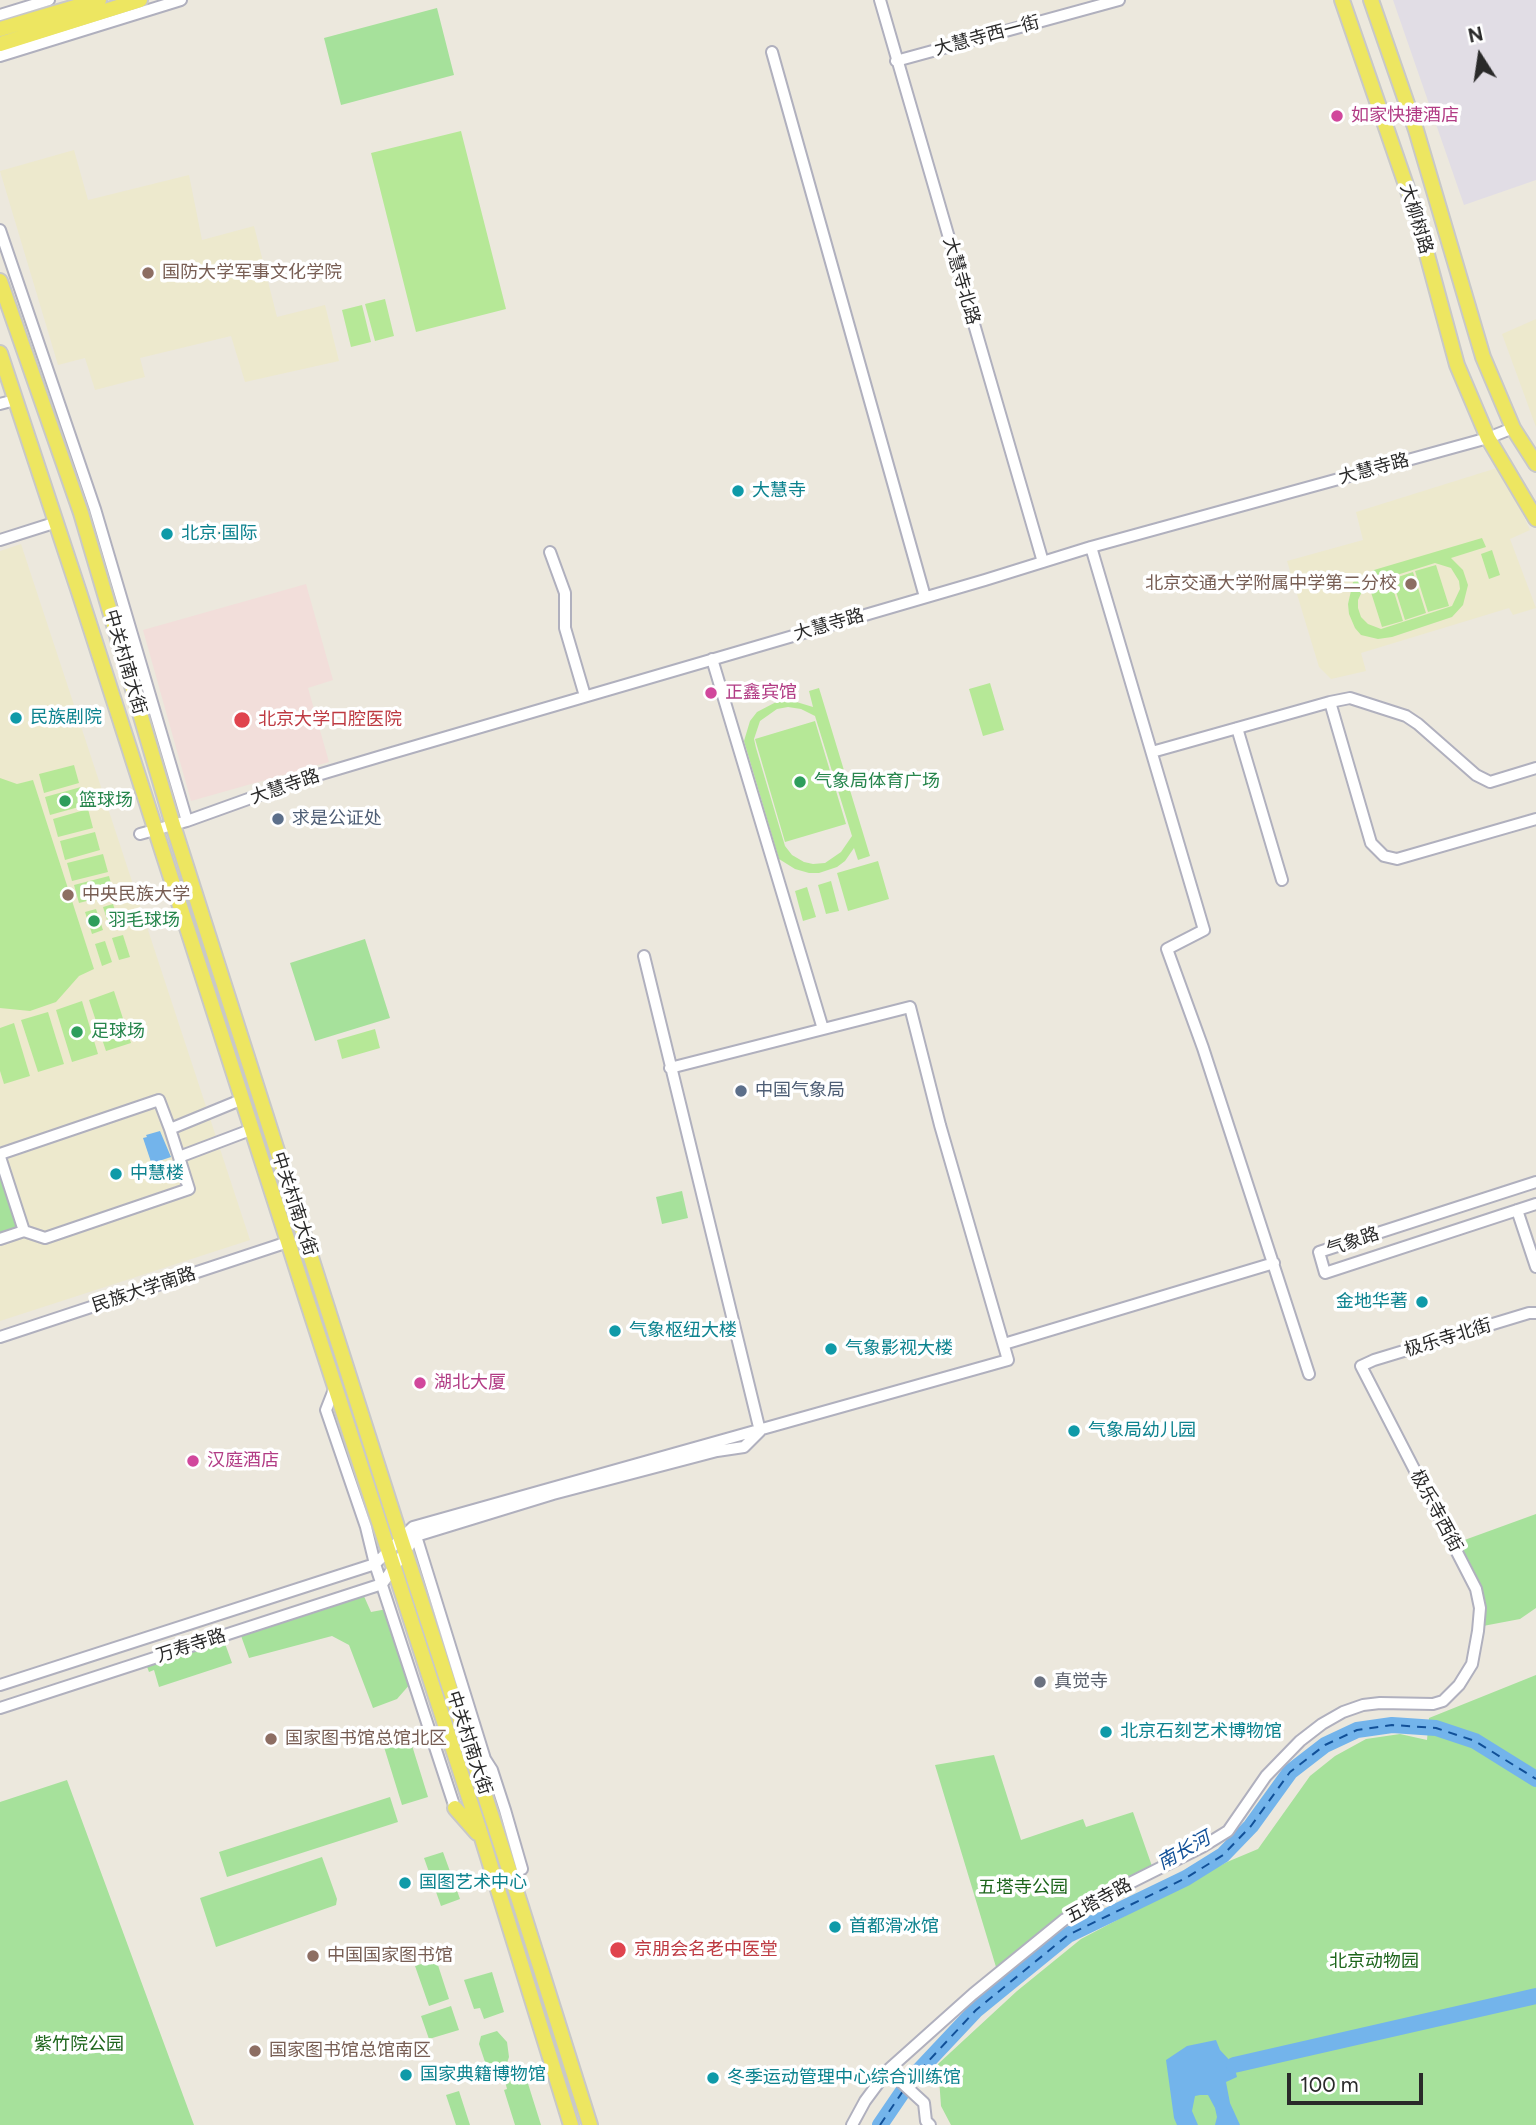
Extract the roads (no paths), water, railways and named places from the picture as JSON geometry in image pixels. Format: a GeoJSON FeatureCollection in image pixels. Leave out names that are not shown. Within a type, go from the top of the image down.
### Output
{"type":"FeatureCollection","features":[{"type":"Feature","properties":{"kind":"main road"},"geometry":{"type":"LineString","coordinates":[[0,29],[99,0]]}},
{"type":"Feature","properties":{"kind":"main road"},"geometry":{"type":"LineString","coordinates":[[0,44],[140,0]]}},
{"type":"Feature","properties":{"kind":"main road","name":"大柳树路"},"geometry":{"type":"LineString","coordinates":[[1342,0],[1416,214],[1457,365],[1488,438],[1536,520]]}},
{"type":"Feature","properties":{"kind":"main road","name":"大柳树路"},"geometry":{"type":"LineString","coordinates":[[1371,0],[1416,130],[1483,357],[1513,428],[1536,464]]}},
{"type":"Feature","properties":{"kind":"main road","name":"中关村南大街"},"geometry":{"type":"LineString","coordinates":[[0,281],[81,513],[180,823],[403,1545],[468,1739],[590,2125]]}},
{"type":"Feature","properties":{"kind":"main road","name":"中关村南大街"},"geometry":{"type":"LineString","coordinates":[[0,353],[482,1838],[570,2125]]}},
{"type":"Feature","properties":{"kind":"main road"},"geometry":{"type":"LineString","coordinates":[[468,1739],[485,1759]]}},
{"type":"Feature","properties":{"kind":"main road"},"geometry":{"type":"LineString","coordinates":[[455,1808],[482,1838]]}},
{"type":"Feature","properties":{"kind":"main road"},"geometry":{"type":"LineString","coordinates":[[520,1903],[522,1869]]}},
{"type":"Feature","properties":{"kind":"street"},"geometry":{"type":"LineString","coordinates":[[0,15],[49,0]]}},
{"type":"Feature","properties":{"kind":"street"},"geometry":{"type":"LineString","coordinates":[[0,56],[181,0]]}},
{"type":"Feature","properties":{"kind":"street","name":"大慧寺北路"},"geometry":{"type":"LineString","coordinates":[[880,0],[1043,562]]}},
{"type":"Feature","properties":{"kind":"street","name":"大慧寺西一街"},"geometry":{"type":"LineString","coordinates":[[896,61],[1119,0]]}},
{"type":"Feature","properties":{"kind":"street"},"geometry":{"type":"LineString","coordinates":[[772,52],[925,597]]}},
{"type":"Feature","properties":{"kind":"street","name":"中关村南大街"},"geometry":{"type":"LineString","coordinates":[[0,230],[95,509],[180,823]]}},
{"type":"Feature","properties":{"kind":"street"},"geometry":{"type":"LineString","coordinates":[[0,404],[15,400]]}},
{"type":"Feature","properties":{"kind":"street","name":"大慧寺路"},"geometry":{"type":"LineString","coordinates":[[140,834],[180,823],[301,780],[585,696],[1091,547],[1488,438],[1513,428]]}},
{"type":"Feature","properties":{"kind":"street"},"geometry":{"type":"LineString","coordinates":[[0,540],[57,522]]}},
{"type":"Feature","properties":{"kind":"street"},"geometry":{"type":"LineString","coordinates":[[1091,547],[1204,930],[1167,950],[1203,1048],[1309,1374]]}},
{"type":"Feature","properties":{"kind":"street"},"geometry":{"type":"LineString","coordinates":[[550,552],[565,593],[565,628],[585,696]]}},
{"type":"Feature","properties":{"kind":"street"},"geometry":{"type":"LineString","coordinates":[[712,659],[823,1029]]}},
{"type":"Feature","properties":{"kind":"street"},"geometry":{"type":"LineString","coordinates":[[1152,752],[1350,698],[1406,716],[1476,775],[1490,782],[1536,768]]}},
{"type":"Feature","properties":{"kind":"street"},"geometry":{"type":"LineString","coordinates":[[1330,702],[1371,844],[1384,856],[1397,859],[1536,819]]}},
{"type":"Feature","properties":{"kind":"street"},"geometry":{"type":"LineString","coordinates":[[1237,728],[1282,880]]}},
{"type":"Feature","properties":{"kind":"street"},"geometry":{"type":"LineString","coordinates":[[644,956],[760,1431]]}},
{"type":"Feature","properties":{"kind":"street"},"geometry":{"type":"LineString","coordinates":[[382,1584],[403,1545],[414,1532],[550,1487],[760,1431],[1008,1360],[940,1125],[910,1007],[670,1068]]}},
{"type":"Feature","properties":{"kind":"street"},"geometry":{"type":"LineString","coordinates":[[170,1129],[243,1099]]}},
{"type":"Feature","properties":{"kind":"street"},"geometry":{"type":"LineString","coordinates":[[0,1239],[24,1231],[45,1238],[189,1188],[159,1100],[0,1155],[24,1231]]}},
{"type":"Feature","properties":{"kind":"street"},"geometry":{"type":"LineString","coordinates":[[179,1157],[253,1129]]}},
{"type":"Feature","properties":{"kind":"street","name":"气象路"},"geometry":{"type":"LineString","coordinates":[[1536,1182],[1319,1252],[1325,1273],[1536,1203]]}},
{"type":"Feature","properties":{"kind":"street"},"geometry":{"type":"LineString","coordinates":[[1517,1210],[1536,1267]]}},
{"type":"Feature","properties":{"kind":"street"},"geometry":{"type":"LineString","coordinates":[[1417,1221],[1423,1241]]}},
{"type":"Feature","properties":{"kind":"street","name":"民族大学南路"},"geometry":{"type":"LineString","coordinates":[[0,1337],[288,1242]]}},
{"type":"Feature","properties":{"kind":"street"},"geometry":{"type":"LineString","coordinates":[[1004,1344],[1274,1263]]}},
{"type":"Feature","properties":{"kind":"street","name":"极乐寺北街"},"geometry":{"type":"LineString","coordinates":[[1361,1366],[1536,1313]]}},
{"type":"Feature","properties":{"kind":"street","name":"极乐寺西街"},"geometry":{"type":"LineString","coordinates":[[1361,1366],[1476,1590],[1480,1608],[1472,1664]]}},
{"type":"Feature","properties":{"kind":"street","name":"中关村南大街"},"geometry":{"type":"LineString","coordinates":[[335,1387],[326,1410],[455,1808]]}},
{"type":"Feature","properties":{"kind":"street","name":"中关村南大街"},"geometry":{"type":"LineString","coordinates":[[414,1532],[522,1869]]}},
{"type":"Feature","properties":{"kind":"street"},"geometry":{"type":"LineString","coordinates":[[375,1564],[388,1551],[403,1545]]}},
{"type":"Feature","properties":{"kind":"street","name":"万寿寺路"},"geometry":{"type":"LineString","coordinates":[[0,1685],[375,1564]]}},
{"type":"Feature","properties":{"kind":"street","name":"万寿寺路"},"geometry":{"type":"LineString","coordinates":[[0,1708],[382,1584]]}},
{"type":"Feature","properties":{"kind":"street","name":"五塔寺路"},"geometry":{"type":"LineString","coordinates":[[852,2125],[888,2070],[973,1994],[1065,1919],[1228,1831],[1266,1776],[1300,1741],[1322,1724],[1363,1705],[1433,1704],[1443,1701],[1459,1685],[1472,1664]]}},
{"type":"Feature","properties":{"kind":"street"},"geometry":{"type":"LineString","coordinates":[[888,2070],[924,2103],[926,2121],[930,2125]]}},
{"type":"Feature","properties":{"kind":"water"},"geometry":{"type":"Polygon","coordinates":[[[160,1131],[171,1157],[151,1162],[143,1138],[160,1131]]]}},
{"type":"Feature","properties":{"kind":"water"},"geometry":{"type":"Polygon","coordinates":[[[1216,2040],[1220,2050],[1234,2065],[1237,2077],[1226,2082],[1230,2103],[1240,2125],[1215,2125],[1215,2108],[1208,2095],[1200,2095],[1195,2096],[1192,2111],[1198,2125],[1177,2125],[1166,2060],[1187,2046],[1216,2040]]]}},
{"type":"Feature","properties":{"kind":"waterway","name":"南长河"},"geometry":{"type":"LineString","coordinates":[[880,2125],[912,2078],[976,2010],[1068,1935],[1186,1878],[1223,1855],[1251,1826],[1290,1772],[1325,1745],[1357,1730],[1392,1725],[1436,1728],[1475,1741],[1536,1779]]}},
{"type":"Feature","properties":{"kind":"waterway"},"geometry":{"type":"LineString","coordinates":[[1234,2065],[1536,1996]]}},
{"type":"Feature","properties":{"kind":"place","name":"如家快捷酒店"},"geometry":{"type":"Point","coordinates":[1337,116]}},
{"type":"Feature","properties":{"kind":"place","name":"国防大学军事文化学院"},"geometry":{"type":"Point","coordinates":[148,273]}},
{"type":"Feature","properties":{"kind":"place","name":"大慧寺"},"geometry":{"type":"Point","coordinates":[738,491]}},
{"type":"Feature","properties":{"kind":"place","name":"北京·国际"},"geometry":{"type":"Point","coordinates":[167,534]}},
{"type":"Feature","properties":{"kind":"place","name":"北京交通大学附属中学第二分校"},"geometry":{"type":"Point","coordinates":[1411,584]}},
{"type":"Feature","properties":{"kind":"place","name":"正鑫宾馆"},"geometry":{"type":"Point","coordinates":[711,693]}},
{"type":"Feature","properties":{"kind":"place","name":"民族剧院"},"geometry":{"type":"Point","coordinates":[16,718]}},
{"type":"Feature","properties":{"kind":"place","name":"北京大学口腔医院"},"geometry":{"type":"Point","coordinates":[242,720]}},
{"type":"Feature","properties":{"kind":"place","name":"气象局体育广场"},"geometry":{"type":"Point","coordinates":[800,782]}},
{"type":"Feature","properties":{"kind":"place","name":"篮球场"},"geometry":{"type":"Point","coordinates":[65,801]}},
{"type":"Feature","properties":{"kind":"place","name":"求是公证处"},"geometry":{"type":"Point","coordinates":[278,819]}},
{"type":"Feature","properties":{"kind":"place","name":"中央民族大学"},"geometry":{"type":"Point","coordinates":[68,895]}},
{"type":"Feature","properties":{"kind":"place","name":"羽毛球场"},"geometry":{"type":"Point","coordinates":[94,921]}},
{"type":"Feature","properties":{"kind":"place","name":"足球场"},"geometry":{"type":"Point","coordinates":[77,1032]}},
{"type":"Feature","properties":{"kind":"place","name":"中国气象局"},"geometry":{"type":"Point","coordinates":[741,1091]}},
{"type":"Feature","properties":{"kind":"place","name":"中慧楼"},"geometry":{"type":"Point","coordinates":[116,1174]}},
{"type":"Feature","properties":{"kind":"place","name":"金地华著"},"geometry":{"type":"Point","coordinates":[1422,1302]}},
{"type":"Feature","properties":{"kind":"place","name":"气象枢纽大楼"},"geometry":{"type":"Point","coordinates":[615,1331]}},
{"type":"Feature","properties":{"kind":"place","name":"气象影视大楼"},"geometry":{"type":"Point","coordinates":[831,1349]}},
{"type":"Feature","properties":{"kind":"place","name":"湖北大厦"},"geometry":{"type":"Point","coordinates":[420,1383]}},
{"type":"Feature","properties":{"kind":"place","name":"气象局幼儿园"},"geometry":{"type":"Point","coordinates":[1074,1431]}},
{"type":"Feature","properties":{"kind":"place","name":"汉庭酒店"},"geometry":{"type":"Point","coordinates":[193,1461]}},
{"type":"Feature","properties":{"kind":"place","name":"真觉寺"},"geometry":{"type":"Point","coordinates":[1040,1682]}},
{"type":"Feature","properties":{"kind":"place","name":"北京石刻艺术博物馆"},"geometry":{"type":"Point","coordinates":[1106,1732]}},
{"type":"Feature","properties":{"kind":"place","name":"国家图书馆总馆北区"},"geometry":{"type":"Point","coordinates":[271,1739]}},
{"type":"Feature","properties":{"kind":"place","name":"国图艺术中心"},"geometry":{"type":"Point","coordinates":[405,1883]}},
{"type":"Feature","properties":{"kind":"place","name":"首都滑冰馆"},"geometry":{"type":"Point","coordinates":[835,1927]}},
{"type":"Feature","properties":{"kind":"place","name":"京朋会名老中医堂"},"geometry":{"type":"Point","coordinates":[618,1950]}},
{"type":"Feature","properties":{"kind":"place","name":"中国国家图书馆"},"geometry":{"type":"Point","coordinates":[313,1956]}},
{"type":"Feature","properties":{"kind":"place","name":"国家图书馆总馆南区"},"geometry":{"type":"Point","coordinates":[255,2051]}},
{"type":"Feature","properties":{"kind":"place","name":"国家典籍博物馆"},"geometry":{"type":"Point","coordinates":[406,2075]}},
{"type":"Feature","properties":{"kind":"place","name":"冬季运动管理中心综合训练馆"},"geometry":{"type":"Point","coordinates":[713,2078]}},
{"type":"Feature","properties":{"kind":"park label","name":"五塔寺公园"},"geometry":{"type":"Point","coordinates":[1023,1888]}},
{"type":"Feature","properties":{"kind":"park label","name":"北京动物园"},"geometry":{"type":"Point","coordinates":[1374,1962]}},
{"type":"Feature","properties":{"kind":"park label","name":"紫竹院公园"},"geometry":{"type":"Point","coordinates":[79,2045]}}]}
